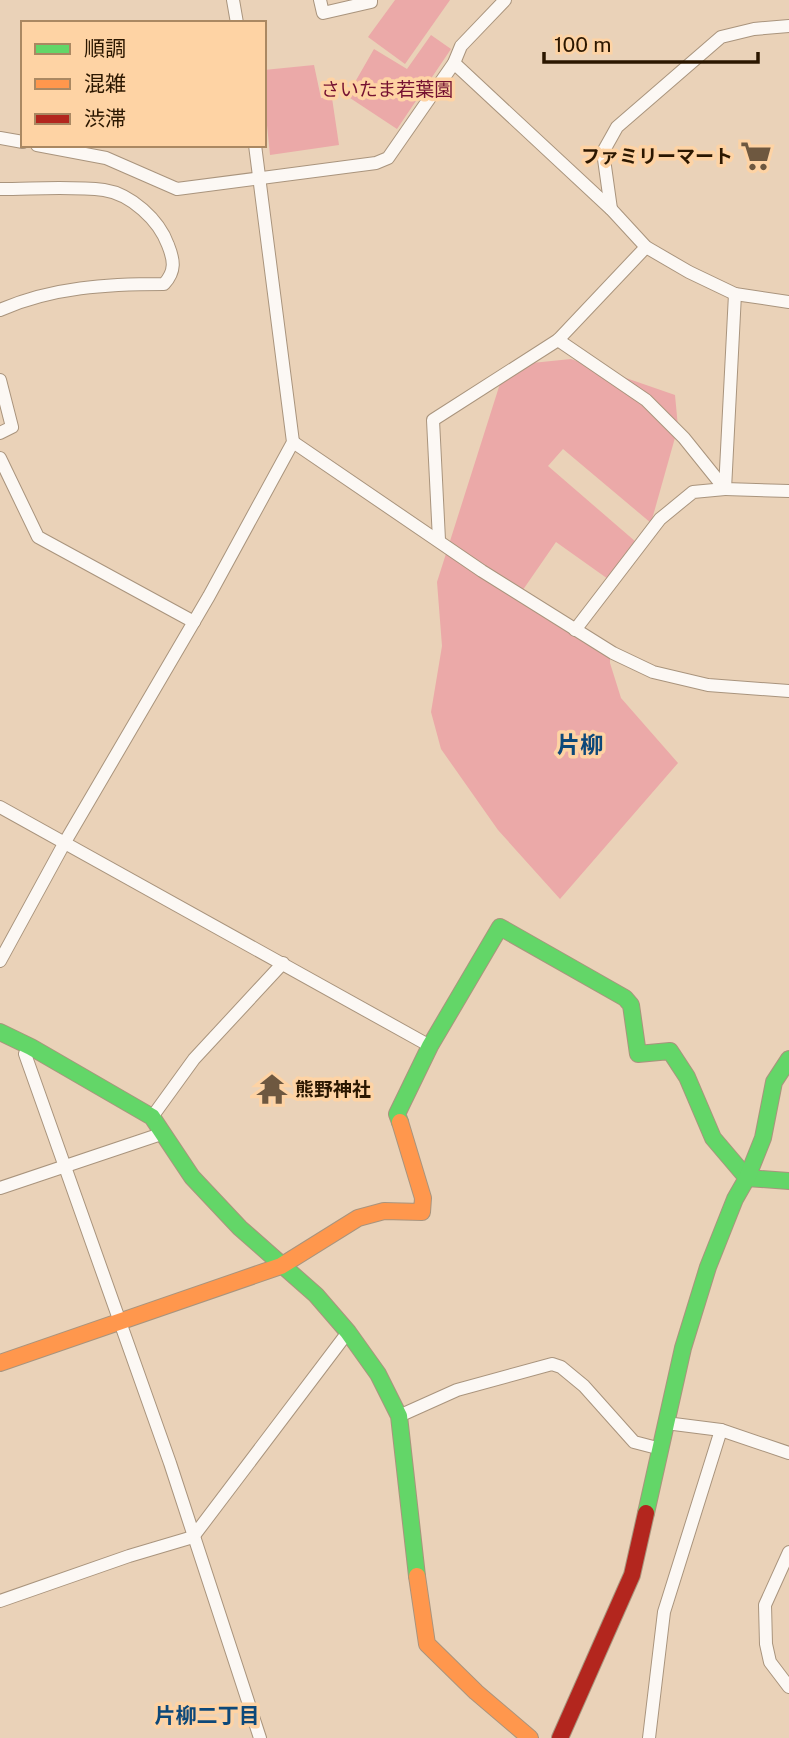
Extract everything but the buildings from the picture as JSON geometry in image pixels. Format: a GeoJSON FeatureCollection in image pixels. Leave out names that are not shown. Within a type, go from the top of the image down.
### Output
{"type":"FeatureCollection","features":[{"type":"Feature","properties":{"kind":"street"},"geometry":{"type":"LineString","coordinates":[[233,0],[237,21]]}},
{"type":"Feature","properties":{"kind":"street"},"geometry":{"type":"LineString","coordinates":[[320,0],[323,13],[371,0]]}},
{"type":"Feature","properties":{"kind":"street"},"geometry":{"type":"LineString","coordinates":[[48,147],[106,158],[177,189],[376,163],[388,158],[454,63],[461,46],[505,0]]}},
{"type":"Feature","properties":{"kind":"street"},"geometry":{"type":"LineString","coordinates":[[611,209],[603,152],[617,127],[721,37],[754,29],[789,26]]}},
{"type":"Feature","properties":{"kind":"street"},"geometry":{"type":"LineString","coordinates":[[454,63],[611,209],[646,247],[735,294],[789,302]]}},
{"type":"Feature","properties":{"kind":"street"},"geometry":{"type":"LineString","coordinates":[[0,138],[21,142]]}},
{"type":"Feature","properties":{"kind":"street"},"geometry":{"type":"LineString","coordinates":[[0,961],[65,842],[194,622],[293,442],[255,147]]}},
{"type":"Feature","properties":{"kind":"street"},"geometry":{"type":"LineString","coordinates":[[0,189],[105,190],[124,197],[149,215],[165,236],[174,260],[172,276],[163,284],[99,285],[22,300],[0,310]]}},
{"type":"Feature","properties":{"kind":"street"},"geometry":{"type":"LineString","coordinates":[[439,540],[433,420],[558,340],[646,247]]}},
{"type":"Feature","properties":{"kind":"street"},"geometry":{"type":"LineString","coordinates":[[724,489],[735,294]]}},
{"type":"Feature","properties":{"kind":"street"},"geometry":{"type":"LineString","coordinates":[[558,340],[646,400],[684,438],[724,489]]}},
{"type":"Feature","properties":{"kind":"street"},"geometry":{"type":"LineString","coordinates":[[0,380],[12,427],[0,433]]}},
{"type":"Feature","properties":{"kind":"street"},"geometry":{"type":"LineString","coordinates":[[293,442],[482,571],[613,653],[653,672],[708,685],[789,691]]}},
{"type":"Feature","properties":{"kind":"street"},"geometry":{"type":"LineString","coordinates":[[0,458],[38,537],[194,622]]}},
{"type":"Feature","properties":{"kind":"street"},"geometry":{"type":"LineString","coordinates":[[575,631],[660,519],[693,492],[724,489],[789,491]]}},
{"type":"Feature","properties":{"kind":"street"},"geometry":{"type":"LineString","coordinates":[[0,807],[430,1046]]}},
{"type":"Feature","properties":{"kind":"street"},"geometry":{"type":"LineString","coordinates":[[0,1363],[281,1266],[358,1217],[384,1211],[422,1212],[423,1198],[397,1114],[430,1046],[500,928],[625,998],[631,1005],[638,1054],[670,1051],[687,1077],[713,1138],[747,1178],[789,1181]]}},
{"type":"Feature","properties":{"kind":"street"},"geometry":{"type":"LineString","coordinates":[[152,1117],[194,1059],[283,963]]}},
{"type":"Feature","properties":{"kind":"street"},"geometry":{"type":"LineString","coordinates":[[0,1032],[152,1117],[192,1177],[240,1228],[316,1295],[348,1332],[378,1374],[399,1416],[427,1644],[476,1692],[530,1738]]}},
{"type":"Feature","properties":{"kind":"street"},"geometry":{"type":"LineString","coordinates":[[31,1047],[25,1054],[170,1463],[260,1738]]}},
{"type":"Feature","properties":{"kind":"street"},"geometry":{"type":"LineString","coordinates":[[560,1738],[632,1575],[683,1348],[708,1267],[734,1199],[747,1178],[763,1138],[774,1082],[789,1059]]}},
{"type":"Feature","properties":{"kind":"street"},"geometry":{"type":"LineString","coordinates":[[0,1188],[161,1134]]}},
{"type":"Feature","properties":{"kind":"street"},"geometry":{"type":"LineString","coordinates":[[0,1601],[129,1556],[193,1537],[348,1332]]}},
{"type":"Feature","properties":{"kind":"street"},"geometry":{"type":"LineString","coordinates":[[399,1416],[457,1390],[552,1364],[561,1367],[584,1386],[634,1442],[660,1449]]}},
{"type":"Feature","properties":{"kind":"street"},"geometry":{"type":"LineString","coordinates":[[666,1423],[721,1430],[789,1453]]}},
{"type":"Feature","properties":{"kind":"street"},"geometry":{"type":"LineString","coordinates":[[649,1738],[664,1612],[721,1430]]}},
{"type":"Feature","properties":{"kind":"street"},"geometry":{"type":"LineString","coordinates":[[789,1552],[765,1605],[766,1644],[770,1662],[789,1687]]}},
{"type":"Feature","properties":{"kind":"green space"},"geometry":{"type":"Polygon","coordinates":[[[395,0],[450,0],[405,64],[368,37],[395,0]]]}},
{"type":"Feature","properties":{"kind":"green space","name":"さいたま若葉園"},"geometry":{"type":"Polygon","coordinates":[[[431,35],[451,49],[397,129],[347,96],[374,49],[407,69],[431,35]]]}},
{"type":"Feature","properties":{"kind":"green space","name":"さいたま若葉園"},"geometry":{"type":"Polygon","coordinates":[[[314,65],[321,98],[332,98],[339,145],[270,155],[266,115],[266,70],[314,65]]]}},
{"type":"Feature","properties":{"kind":"green space"},"geometry":{"type":"Polygon","coordinates":[[[571,359],[675,395],[678,427],[651,523],[563,449],[548,466],[636,542],[608,579],[556,542],[518,597],[610,654],[610,663],[621,698],[678,763],[560,899],[498,830],[441,749],[431,712],[442,646],[437,582],[504,371],[532,363],[571,359]]]}},
{"type":"Feature","properties":{"kind":"traffic: fast"},"geometry":{"type":"LineString","coordinates":[[400,1122],[397,1114],[430,1046],[500,927],[625,998],[631,1005],[638,1054],[670,1051],[687,1077],[713,1138],[747,1178],[789,1181]]}},
{"type":"Feature","properties":{"kind":"traffic: fast"},"geometry":{"type":"LineString","coordinates":[[0,1032],[152,1117],[192,1177],[240,1228],[316,1295],[348,1332],[378,1374],[399,1416],[417,1576]]}},
{"type":"Feature","properties":{"kind":"traffic: fast"},"geometry":{"type":"LineString","coordinates":[[646,1513],[683,1348],[708,1267],[763,1138],[774,1082],[789,1059]]}},
{"type":"Feature","properties":{"kind":"traffic: slow"},"geometry":{"type":"LineString","coordinates":[[0,1363],[281,1266],[358,1218],[384,1211],[422,1212],[423,1198],[400,1122]]}},
{"type":"Feature","properties":{"kind":"traffic: slow"},"geometry":{"type":"LineString","coordinates":[[417,1576],[427,1644],[476,1692],[530,1738]]}},
{"type":"Feature","properties":{"kind":"traffic: jam"},"geometry":{"type":"LineString","coordinates":[[560,1738],[632,1575],[646,1513]]}},
{"type":"Feature","properties":{"kind":"place","name":"ファミリーマート"},"geometry":{"type":"Point","coordinates":[756,156]}},
{"type":"Feature","properties":{"kind":"place","name":"熊野神社"},"geometry":{"type":"Point","coordinates":[272,1089]}},
{"type":"Feature","properties":{"kind":"district","name":"片柳"},"geometry":{"type":"Point","coordinates":[580,744]}},
{"type":"Feature","properties":{"kind":"district","name":"片柳二丁目"},"geometry":{"type":"Point","coordinates":[207,1715]}}]}
